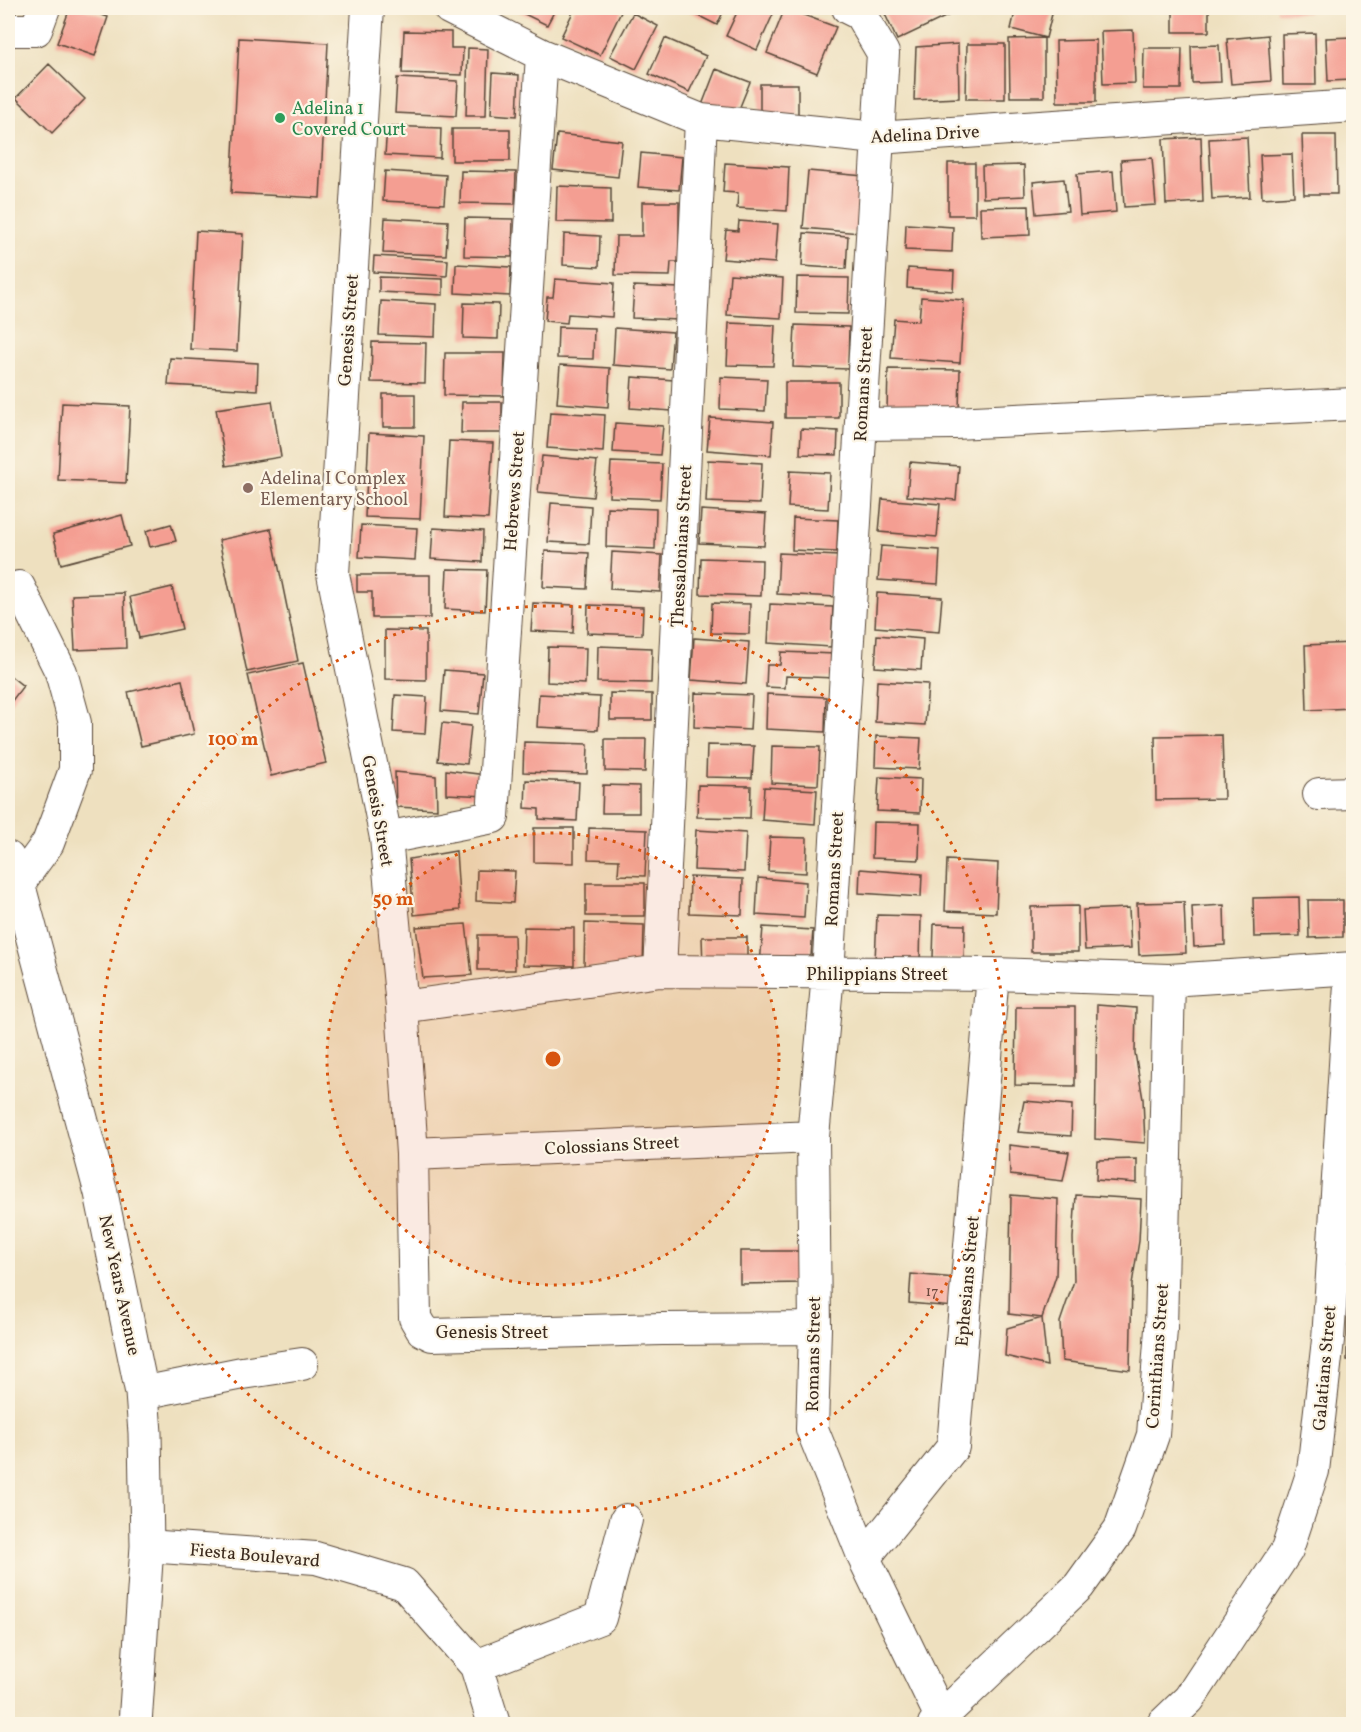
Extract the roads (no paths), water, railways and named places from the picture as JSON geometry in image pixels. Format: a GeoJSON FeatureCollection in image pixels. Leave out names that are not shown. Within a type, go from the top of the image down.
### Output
{"type":"FeatureCollection","features":[{"type":"Feature","properties":{"kind":"street"},"geometry":{"type":"LineString","coordinates":[[8,30],[36,30],[44,8]]}},
{"type":"Feature","properties":{"kind":"street","name":"Genesis Street"},"geometry":{"type":"LineString","coordinates":[[368,8],[333,574],[386,838],[402,1007],[412,1154],[415,1318],[422,1330],[432,1335],[662,1329],[815,1329]]}},
{"type":"Feature","properties":{"kind":"street","name":"Adelina Drive"},"geometry":{"type":"LineString","coordinates":[[449,8],[542,55],[701,120],[877,138],[1353,106]]}},
{"type":"Feature","properties":{"kind":"street","name":"Romans Street"},"geometry":{"type":"LineString","coordinates":[[848,8],[860,14],[883,53],[828,974],[813,1137],[815,1329],[812,1429],[864,1558],[938,1721]]}},
{"type":"Feature","properties":{"kind":"street","name":"Hebrews Street"},"geometry":{"type":"LineString","coordinates":[[386,838],[493,817],[542,55]]}},
{"type":"Feature","properties":{"kind":"street","name":"Thessalonians Street"},"geometry":{"type":"LineString","coordinates":[[660,971],[701,120]]}},
{"type":"Feature","properties":{"kind":"street"},"geometry":{"type":"LineString","coordinates":[[861,424],[954,423],[1353,404]]}},
{"type":"Feature","properties":{"kind":"street"},"geometry":{"type":"LineString","coordinates":[[11,880],[48,843],[75,770],[75,723],[61,672],[20,587]]}},
{"type":"Feature","properties":{"kind":"street"},"geometry":{"type":"LineString","coordinates":[[1319,794],[1353,793]]}},
{"type":"Feature","properties":{"kind":"street","name":"New Years Avenue"},"geometry":{"type":"LineString","coordinates":[[11,880],[101,1193],[142,1393],[146,1433],[147,1546],[135,1725]]}},
{"type":"Feature","properties":{"kind":"street","name":"Philippians Street"},"geometry":{"type":"LineString","coordinates":[[402,1007],[660,971],[993,974],[1169,980],[1352,968]]}},
{"type":"Feature","properties":{"kind":"street","name":"Galatians Street"},"geometry":{"type":"LineString","coordinates":[[1163,1725],[1189,1699],[1287,1550],[1313,1471],[1328,1340],[1352,968]]}},
{"type":"Feature","properties":{"kind":"street","name":"Ephesians Street"},"geometry":{"type":"LineString","coordinates":[[864,1558],[953,1447],[993,974]]}},
{"type":"Feature","properties":{"kind":"street","name":"Corinthians Street"},"geometry":{"type":"LineString","coordinates":[[938,1721],[1079,1586],[1120,1529],[1153,1435],[1161,1329],[1169,980]]}},
{"type":"Feature","properties":{"kind":"street","name":"Colossians Street"},"geometry":{"type":"LineString","coordinates":[[412,1154],[813,1137]]}},
{"type":"Feature","properties":{"kind":"street"},"geometry":{"type":"LineString","coordinates":[[142,1393],[242,1373],[302,1364]]}},
{"type":"Feature","properties":{"kind":"street"},"geometry":{"type":"LineString","coordinates":[[476,1666],[600,1618],[626,1520]]}},
{"type":"Feature","properties":{"kind":"street","name":"Fiesta Boulevard"},"geometry":{"type":"LineString","coordinates":[[147,1546],[316,1558],[404,1584],[476,1666],[494,1725]]}},
{"type":"Feature","properties":{"kind":"place","name":"Adelina 1 Covered Court"},"geometry":{"type":"Point","coordinates":[280,118]}},
{"type":"Feature","properties":{"kind":"place","name":"Adelina I Complex Elementary School"},"geometry":{"type":"Point","coordinates":[248,488]}}]}
